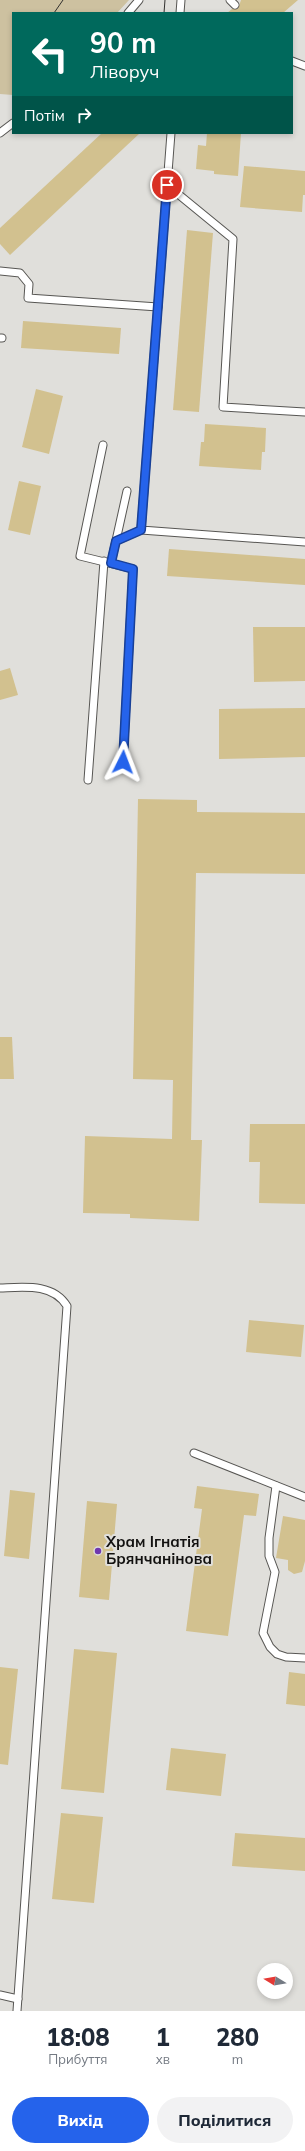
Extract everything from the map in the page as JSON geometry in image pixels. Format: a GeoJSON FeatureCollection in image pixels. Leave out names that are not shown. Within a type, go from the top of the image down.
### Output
{"type":"FeatureCollection","features":[{"type":"Feature","properties":{"kind":"lane"},"geometry":{"type":"LineString","coordinates":[[129,12],[140,0]]}},
{"type":"Feature","properties":{"kind":"lane"},"geometry":{"type":"LineString","coordinates":[[180,12],[181,0]]}},
{"type":"Feature","properties":{"kind":"lane"},"geometry":{"type":"LineString","coordinates":[[293,61],[305,66]]}},
{"type":"Feature","properties":{"kind":"lane"},"geometry":{"type":"LineString","coordinates":[[0,133],[12,124]]}},
{"type":"Feature","properties":{"kind":"lane"},"geometry":{"type":"LineString","coordinates":[[141,530],[171,134]]}},
{"type":"Feature","properties":{"kind":"lane"},"geometry":{"type":"LineString","coordinates":[[167,185],[233,239],[222,407],[305,412]]}},
{"type":"Feature","properties":{"kind":"lane"},"geometry":{"type":"LineString","coordinates":[[0,271],[20,273],[29,284],[28,298],[158,307]]}},
{"type":"Feature","properties":{"kind":"lane"},"geometry":{"type":"LineString","coordinates":[[103,445],[80,556],[133,569],[123,762]]}},
{"type":"Feature","properties":{"kind":"lane"},"geometry":{"type":"LineString","coordinates":[[88,780],[108,562],[116,541],[127,491]]}},
{"type":"Feature","properties":{"kind":"lane"},"geometry":{"type":"LineString","coordinates":[[116,541],[141,530],[305,542]]}},
{"type":"Feature","properties":{"kind":"lane"},"geometry":{"type":"LineString","coordinates":[[0,1288],[30,1287],[48,1290],[61,1296],[67,1306],[17,2011]]}},
{"type":"Feature","properties":{"kind":"lane"},"geometry":{"type":"LineString","coordinates":[[194,1453],[305,1497]]}},
{"type":"Feature","properties":{"kind":"lane"},"geometry":{"type":"LineString","coordinates":[[276,1486],[269,1538],[269,1556],[275,1572],[264,1633],[270,1648],[277,1654],[286,1657],[305,1658]]}},
{"type":"Feature","properties":{"kind":"lane"},"geometry":{"type":"LineString","coordinates":[[0,1995],[18,1999]]}},
{"type":"Feature","properties":{"kind":"shaded area"},"geometry":{"type":"Polygon","coordinates":[[[0,0],[129,0],[118,12],[12,12],[12,95],[0,94],[0,0]]]}},
{"type":"Feature","properties":{"kind":"building"},"geometry":{"type":"Polygon","coordinates":[[[241,0],[298,0],[284,12],[228,12],[232,9],[238,9],[241,0]]]}},
{"type":"Feature","properties":{"kind":"building"},"geometry":{"type":"Polygon","coordinates":[[[101,134],[139,134],[10,255],[0,244],[0,228],[101,134]]]}},
{"type":"Feature","properties":{"kind":"building"},"geometry":{"type":"Polygon","coordinates":[[[207,134],[241,134],[238,176],[214,174],[214,171],[196,169],[198,145],[206,146],[207,134]]]}},
{"type":"Feature","properties":{"kind":"building"},"geometry":{"type":"Polygon","coordinates":[[[244,166],[305,171],[305,195],[303,195],[302,212],[240,207],[244,166]]]}},
{"type":"Feature","properties":{"kind":"building"},"geometry":{"type":"Polygon","coordinates":[[[187,230],[213,233],[199,412],[173,410],[187,230]]]}},
{"type":"Feature","properties":{"kind":"building"},"geometry":{"type":"Polygon","coordinates":[[[23,321],[121,328],[119,354],[21,348],[23,321]]]}},
{"type":"Feature","properties":{"kind":"building"},"geometry":{"type":"Polygon","coordinates":[[[36,389],[63,396],[49,454],[22,447],[36,389]]]}},
{"type":"Feature","properties":{"kind":"building"},"geometry":{"type":"Polygon","coordinates":[[[205,424],[266,428],[265,452],[262,452],[261,470],[199,466],[201,442],[204,442],[205,424]]]}},
{"type":"Feature","properties":{"kind":"building"},"geometry":{"type":"Polygon","coordinates":[[[19,481],[41,486],[30,535],[8,530],[19,481]]]}},
{"type":"Feature","properties":{"kind":"building"},"geometry":{"type":"Polygon","coordinates":[[[169,549],[305,559],[305,585],[167,576],[169,549]]]}},
{"type":"Feature","properties":{"kind":"building"},"geometry":{"type":"Polygon","coordinates":[[[253,627],[305,627],[305,681],[254,682],[253,627]]]}},
{"type":"Feature","properties":{"kind":"building"},"geometry":{"type":"Polygon","coordinates":[[[10,668],[18,695],[0,700],[0,671],[10,668]]]}},
{"type":"Feature","properties":{"kind":"building"},"geometry":{"type":"Polygon","coordinates":[[[305,708],[305,757],[219,759],[219,709],[305,708]]]}},
{"type":"Feature","properties":{"kind":"building"},"geometry":{"type":"Polygon","coordinates":[[[138,799],[197,800],[197,812],[305,813],[305,874],[196,873],[191,1140],[202,1140],[199,1221],[130,1218],[130,1214],[83,1213],[85,1136],[172,1139],[173,1080],[133,1079],[138,799]]]}},
{"type":"Feature","properties":{"kind":"building"},"geometry":{"type":"Polygon","coordinates":[[[0,1037],[12,1037],[14,1079],[0,1079],[0,1037]]]}},
{"type":"Feature","properties":{"kind":"building"},"geometry":{"type":"Polygon","coordinates":[[[250,1124],[305,1124],[305,1204],[259,1203],[260,1162],[249,1162],[250,1124]]]}},
{"type":"Feature","properties":{"kind":"building"},"geometry":{"type":"Polygon","coordinates":[[[249,1320],[304,1325],[301,1357],[246,1352],[249,1320]]]}},
{"type":"Feature","properties":{"kind":"building"},"geometry":{"type":"Polygon","coordinates":[[[197,1486],[259,1494],[256,1516],[244,1515],[228,1636],[186,1631],[202,1509],[194,1508],[197,1486]]]}},
{"type":"Feature","properties":{"kind":"building"},"geometry":{"type":"Polygon","coordinates":[[[10,1490],[35,1493],[29,1559],[4,1556],[10,1490]]]}},
{"type":"Feature","properties":{"kind":"building","name":"Храм Ігнатія Брянчанінова"},"geometry":{"type":"Polygon","coordinates":[[[87,1501],[117,1504],[109,1600],[79,1597],[87,1501]]]}},
{"type":"Feature","properties":{"kind":"building"},"geometry":{"type":"Polygon","coordinates":[[[283,1516],[305,1520],[305,1561],[302,1572],[294,1574],[288,1570],[288,1560],[276,1558],[283,1516]]]}},
{"type":"Feature","properties":{"kind":"building"},"geometry":{"type":"Polygon","coordinates":[[[74,1649],[117,1653],[104,1793],[61,1789],[74,1649]]]}},
{"type":"Feature","properties":{"kind":"building"},"geometry":{"type":"Polygon","coordinates":[[[0,1667],[18,1669],[8,1765],[0,1764],[0,1667]]]}},
{"type":"Feature","properties":{"kind":"building"},"geometry":{"type":"Polygon","coordinates":[[[289,1672],[305,1674],[305,1706],[286,1704],[289,1672]]]}},
{"type":"Feature","properties":{"kind":"building"},"geometry":{"type":"Polygon","coordinates":[[[171,1748],[226,1754],[221,1796],[166,1790],[171,1748]]]}},
{"type":"Feature","properties":{"kind":"building"},"geometry":{"type":"Polygon","coordinates":[[[61,1813],[103,1817],[94,1903],[52,1899],[61,1813]]]}},
{"type":"Feature","properties":{"kind":"building"},"geometry":{"type":"Polygon","coordinates":[[[235,1833],[305,1838],[305,1871],[232,1866],[235,1833]]]}},
{"type":"Feature","properties":{"kind":"tram line"},"geometry":{"type":"LineString","coordinates":[[55,12],[63,0]]}},
{"type":"Feature","properties":{"kind":"tram line"},"geometry":{"type":"LineString","coordinates":[[164,12],[165,0]]}},
{"type":"Feature","properties":{"kind":"place","name":"Храм Ігнатія Брянчанінова"},"geometry":{"type":"Point","coordinates":[98,1551]}},
{"type":"Feature","properties":{"kind":"route"},"geometry":{"type":"LineString","coordinates":[[123,762],[133,569],[111,563],[116,541],[141,530],[167,185]]}}]}
